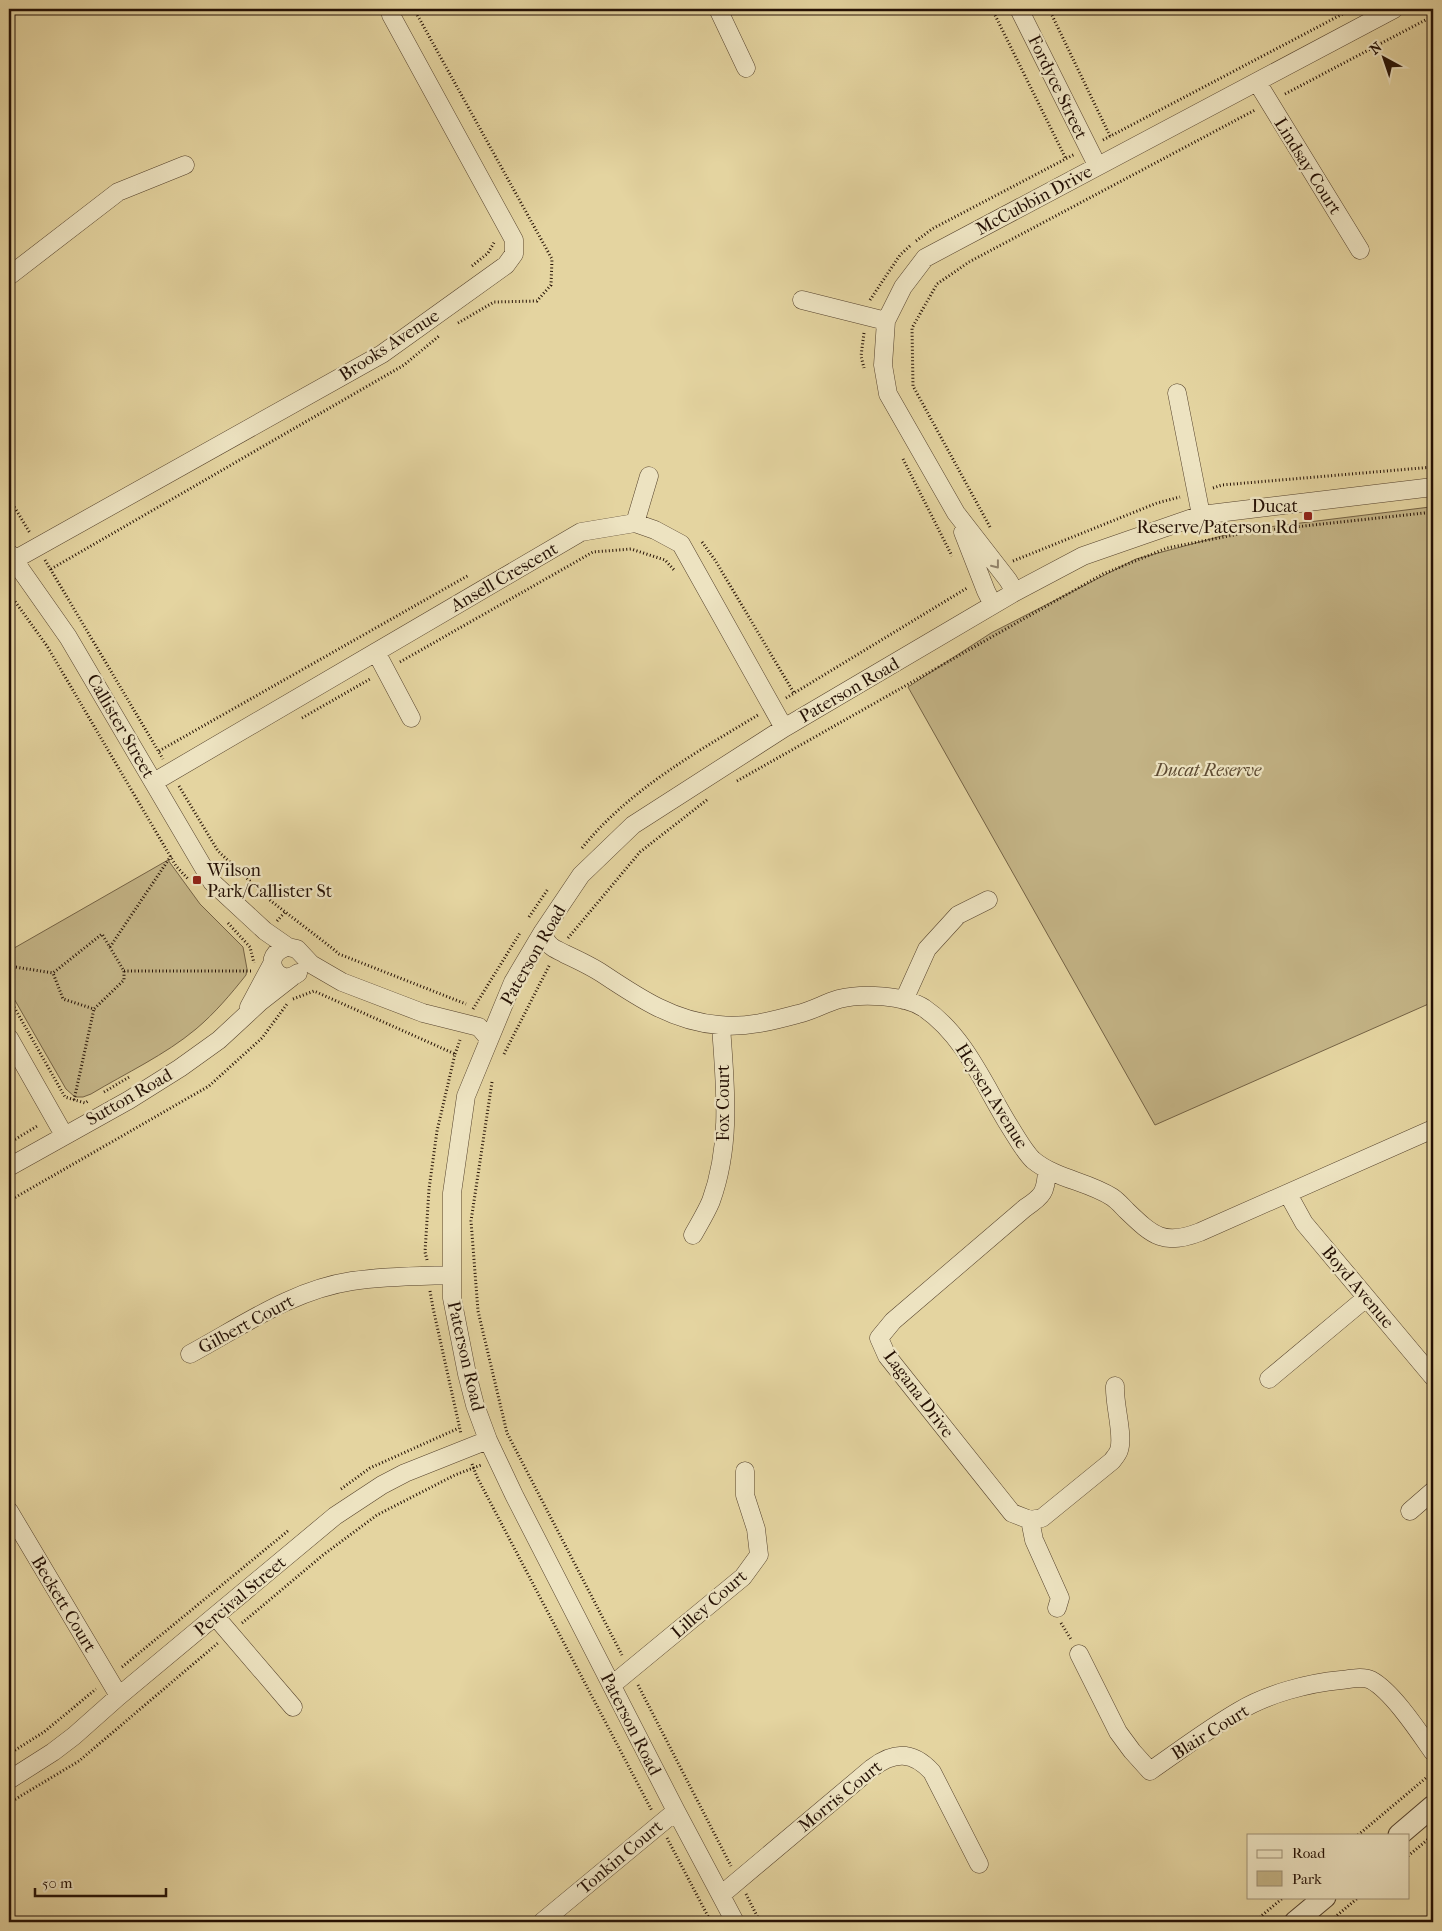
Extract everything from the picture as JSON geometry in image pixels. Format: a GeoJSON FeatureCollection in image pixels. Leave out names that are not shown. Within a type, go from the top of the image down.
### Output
{"type":"FeatureCollection","features":[{"type":"Feature","properties":{"kind":"street","name":"Brooks Avenue"},"geometry":{"type":"LineString","coordinates":[[11,557],[38,547],[382,354],[506,265],[514,254],[514,240],[400,32],[390,9]]}},
{"type":"Feature","properties":{"kind":"street"},"geometry":{"type":"LineString","coordinates":[[718,9],[746,68]]}},
{"type":"Feature","properties":{"kind":"street","name":"Fordyce Street"},"geometry":{"type":"LineString","coordinates":[[1019,9],[1097,165]]}},
{"type":"Feature","properties":{"kind":"street","name":"McCubbin Drive"},"geometry":{"type":"LineString","coordinates":[[1015,592],[1008,580],[956,513],[888,394],[883,365],[886,321],[903,287],[925,258],[1394,9]]}},
{"type":"Feature","properties":{"kind":"street","name":"Lindsay Court"},"geometry":{"type":"LineString","coordinates":[[1257,82],[1360,250]]}},
{"type":"Feature","properties":{"kind":"street"},"geometry":{"type":"LineString","coordinates":[[9,276],[118,192],[185,166]]}},
{"type":"Feature","properties":{"kind":"street"},"geometry":{"type":"LineString","coordinates":[[802,300],[886,321]]}},
{"type":"Feature","properties":{"kind":"street"},"geometry":{"type":"LineString","coordinates":[[1177,392],[1201,515]]}},
{"type":"Feature","properties":{"kind":"street"},"geometry":{"type":"LineString","coordinates":[[635,523],[649,476]]}},
{"type":"Feature","properties":{"kind":"street","name":"Paterson Road"},"geometry":{"type":"LineString","coordinates":[[735,1922],[676,1811],[497,1459],[475,1405],[467,1374],[452,1298],[452,1193],[466,1096],[513,982],[542,933],[582,875],[633,825],[784,728],[1015,592],[1083,556],[1201,515],[1433,487]]}},
{"type":"Feature","properties":{"kind":"street","name":"McCubbin Drive"},"geometry":{"type":"LineString","coordinates":[[956,513],[993,605]]}},
{"type":"Feature","properties":{"kind":"street","name":"Ansell Crescent"},"geometry":{"type":"LineString","coordinates":[[154,782],[581,532],[635,523],[655,530],[682,544],[784,728]]}},
{"type":"Feature","properties":{"kind":"street","name":"Callister Street"},"geometry":{"type":"LineString","coordinates":[[11,557],[68,637],[212,882],[230,901],[265,931],[311,964],[348,984],[423,1013],[479,1027],[489,1038]]}},
{"type":"Feature","properties":{"kind":"street"},"geometry":{"type":"LineString","coordinates":[[376,652],[411,718]]}},
{"type":"Feature","properties":{"kind":"street"},"geometry":{"type":"LineString","coordinates":[[904,1000],[927,949],[958,915],[988,900]]}},
{"type":"Feature","properties":{"kind":"street","name":"Callister Street"},"geometry":{"type":"LineString","coordinates":[[230,901],[277,973],[281,976],[308,975],[348,984]]}},
{"type":"Feature","properties":{"kind":"street","name":"Heysen Avenue"},"geometry":{"type":"LineString","coordinates":[[542,933],[557,936],[561,946],[637,996],[664,1011],[697,1023],[721,1026],[759,1024],[800,1014],[840,999],[872,995],[904,1000],[924,1008],[950,1031],[964,1050],[1022,1146],[1032,1159],[1047,1170],[1092,1187],[1114,1198],[1146,1229],[1156,1235],[1169,1239],[1193,1234],[1433,1129]]}},
{"type":"Feature","properties":{"kind":"street"},"geometry":{"type":"LineString","coordinates":[[272,963],[274,954],[280,948],[295,951],[303,963],[301,970],[294,976]]}},
{"type":"Feature","properties":{"kind":"street","name":"Sutton Road"},"geometry":{"type":"LineString","coordinates":[[243,1018],[272,963]]}},
{"type":"Feature","properties":{"kind":"street","name":"Sutton Road"},"geometry":{"type":"LineString","coordinates":[[9,1167],[129,1100],[180,1068],[219,1040],[294,976]]}},
{"type":"Feature","properties":{"kind":"street","name":"Fox Court"},"geometry":{"type":"LineString","coordinates":[[693,1235],[710,1202],[722,1159],[726,1131],[727,1103],[721,1026]]}},
{"type":"Feature","properties":{"kind":"street"},"geometry":{"type":"LineString","coordinates":[[9,1038],[64,1135]]}},
{"type":"Feature","properties":{"kind":"street","name":"Lagana Drive"},"geometry":{"type":"LineString","coordinates":[[1030,1520],[1012,1513],[887,1356],[879,1338],[893,1321],[1025,1208],[1037,1178],[1047,1170]]}},
{"type":"Feature","properties":{"kind":"street","name":"Boyd Avenue"},"geometry":{"type":"LineString","coordinates":[[1288,1194],[1304,1223],[1433,1377]]}},
{"type":"Feature","properties":{"kind":"street","name":"Gilbert Court"},"geometry":{"type":"LineString","coordinates":[[190,1354],[276,1305],[322,1288],[361,1280],[451,1275]]}},
{"type":"Feature","properties":{"kind":"street"},"geometry":{"type":"LineString","coordinates":[[1269,1379],[1366,1298]]}},
{"type":"Feature","properties":{"kind":"street"},"geometry":{"type":"LineString","coordinates":[[1057,1608],[1060,1598],[1034,1540],[1030,1520],[1042,1518],[1053,1510],[1112,1461],[1119,1451],[1120,1440],[1114,1398],[1115,1386]]}},
{"type":"Feature","properties":{"kind":"street","name":"Percival Street"},"geometry":{"type":"LineString","coordinates":[[9,1780],[53,1752],[335,1516],[405,1473],[488,1440]]}},
{"type":"Feature","properties":{"kind":"street","name":"Lilley Court"},"geometry":{"type":"LineString","coordinates":[[612,1685],[744,1577],[759,1555],[756,1529],[745,1495],[745,1471]]}},
{"type":"Feature","properties":{"kind":"street"},"geometry":{"type":"LineString","coordinates":[[1410,1511],[1433,1491]]}},
{"type":"Feature","properties":{"kind":"street","name":"Beckett Court"},"geometry":{"type":"LineString","coordinates":[[9,1511],[119,1696]]}},
{"type":"Feature","properties":{"kind":"street"},"geometry":{"type":"LineString","coordinates":[[215,1616],[293,1707]]}},
{"type":"Feature","properties":{"kind":"street","name":"Blair Court"},"geometry":{"type":"LineString","coordinates":[[1079,1654],[1118,1732],[1150,1771],[1240,1710],[1318,1682],[1361,1678],[1369,1679],[1379,1685],[1408,1717],[1433,1752]]}},
{"type":"Feature","properties":{"kind":"street","name":"Morris Court"},"geometry":{"type":"LineString","coordinates":[[721,1895],[872,1768],[882,1760],[893,1756],[904,1755],[915,1758],[932,1772],[979,1864]]}},
{"type":"Feature","properties":{"kind":"street"},"geometry":{"type":"LineString","coordinates":[[1400,1834],[1433,1806]]}},
{"type":"Feature","properties":{"kind":"street","name":"Tonkin Court"},"geometry":{"type":"LineString","coordinates":[[542,1922],[676,1811]]}},
{"type":"Feature","properties":{"kind":"street"},"geometry":{"type":"LineString","coordinates":[[1295,1922],[1324,1898]]}},
{"type":"Feature","properties":{"kind":"path"},"geometry":{"type":"LineString","coordinates":[[414,9],[552,259],[551,284],[537,301],[494,302],[450,327]]}},
{"type":"Feature","properties":{"kind":"path"},"geometry":{"type":"LineString","coordinates":[[992,9],[1066,159]]}},
{"type":"Feature","properties":{"kind":"path"},"geometry":{"type":"LineString","coordinates":[[1049,9],[1110,136]]}},
{"type":"Feature","properties":{"kind":"path"},"geometry":{"type":"LineString","coordinates":[[865,372],[861,356],[868,303],[900,255],[926,234],[1352,9]]}},
{"type":"Feature","properties":{"kind":"path"},"geometry":{"type":"LineString","coordinates":[[991,529],[913,386],[912,328],[937,284],[968,262],[1433,16]]}},
{"type":"Feature","properties":{"kind":"path"},"geometry":{"type":"LineString","coordinates":[[465,271],[488,253],[498,235]]}},
{"type":"Feature","properties":{"kind":"path"},"geometry":{"type":"LineString","coordinates":[[50,569],[404,365],[442,334]]}},
{"type":"Feature","properties":{"kind":"path"},"geometry":{"type":"LineString","coordinates":[[902,457],[955,561]]}},
{"type":"Feature","properties":{"kind":"path"},"geometry":{"type":"LineString","coordinates":[[9,498],[218,851],[271,901],[339,954],[473,1007]]}},
{"type":"Feature","properties":{"kind":"path"},"geometry":{"type":"LineString","coordinates":[[735,782],[1102,574],[1167,548],[1249,532],[1433,512]]}},
{"type":"Feature","properties":{"kind":"path"},"geometry":{"type":"LineString","coordinates":[[696,535],[715,560],[794,693]]}},
{"type":"Feature","properties":{"kind":"path"},"geometry":{"type":"LineString","coordinates":[[300,719],[593,552],[631,549],[664,560],[676,572]]}},
{"type":"Feature","properties":{"kind":"path"},"geometry":{"type":"LineString","coordinates":[[159,752],[471,574]]}},
{"type":"Feature","properties":{"kind":"path"},"geometry":{"type":"LineString","coordinates":[[964,579],[968,588]]}},
{"type":"Feature","properties":{"kind":"path"},"geometry":{"type":"LineString","coordinates":[[9,592],[47,646],[176,866],[190,881]]}},
{"type":"Feature","properties":{"kind":"path"},"geometry":{"type":"LineString","coordinates":[[502,1058],[561,946],[640,852],[710,797]]}},
{"type":"Feature","properties":{"kind":"path"},"geometry":{"type":"LineString","coordinates":[[110,947],[171,856]]}},
{"type":"Feature","properties":{"kind":"path"},"geometry":{"type":"LineString","coordinates":[[223,917],[250,947],[256,971]]}},
{"type":"Feature","properties":{"kind":"path"},"geometry":{"type":"LineString","coordinates":[[9,966],[53,974],[102,934],[124,971],[124,980],[94,1008],[74,1100]]}},
{"type":"Feature","properties":{"kind":"path"},"geometry":{"type":"LineString","coordinates":[[124,971],[256,971]]}},
{"type":"Feature","properties":{"kind":"path"},"geometry":{"type":"LineString","coordinates":[[251,977],[256,971]]}},
{"type":"Feature","properties":{"kind":"path"},"geometry":{"type":"LineString","coordinates":[[53,974],[63,999],[94,1008]]}},
{"type":"Feature","properties":{"kind":"path"},"geometry":{"type":"LineString","coordinates":[[9,1201],[209,1086],[262,1038],[290,1000],[314,991],[455,1054],[436,1131],[429,1189],[425,1252],[435,1317],[459,1428],[473,1468],[710,1922]]}},
{"type":"Feature","properties":{"kind":"path"},"geometry":{"type":"LineString","coordinates":[[9,998],[65,1097],[85,1103],[93,1098]]}},
{"type":"Feature","properties":{"kind":"path"},"geometry":{"type":"LineString","coordinates":[[101,1094],[134,1074]]}},
{"type":"Feature","properties":{"kind":"path"},"geometry":{"type":"LineString","coordinates":[[493,1075],[471,1220],[478,1311],[507,1434],[760,1922]]}},
{"type":"Feature","properties":{"kind":"path"},"geometry":{"type":"LineString","coordinates":[[9,1143],[40,1124],[36,1116]]}},
{"type":"Feature","properties":{"kind":"path"},"geometry":{"type":"LineString","coordinates":[[9,1803],[79,1761],[323,1555],[377,1515],[455,1475],[517,1452]]}},
{"type":"Feature","properties":{"kind":"path"},"geometry":{"type":"LineString","coordinates":[[1057,1608],[1060,1620],[1079,1654]]}},
{"type":"Feature","properties":{"kind":"path"},"geometry":{"type":"LineString","coordinates":[[1359,1834],[1433,1772]]}},
{"type":"Feature","properties":{"kind":"path"},"geometry":{"type":"LineString","coordinates":[[1410,1854],[1433,1835]]}},
{"type":"Feature","properties":{"kind":"path"},"geometry":{"type":"LineString","coordinates":[[1254,1922],[1283,1898]]}},
{"type":"Feature","properties":{"kind":"path"},"geometry":{"type":"LineString","coordinates":[[1329,1922],[1358,1898]]}},
{"type":"Feature","properties":{"kind":"green space","name":"Ducat Reserve"},"geometry":{"type":"Polygon","coordinates":[[[1430,507],[1433,518],[1433,744],[1428,749],[1433,757],[1433,1002],[1155,1125],[908,687],[991,633],[1136,559],[1244,530],[1430,507]]]}},
{"type":"Feature","properties":{"kind":"green space"},"geometry":{"type":"Polygon","coordinates":[[[168,860],[200,904],[243,947],[247,969],[246,975],[216,1010],[184,1038],[91,1094],[75,1097],[66,1089],[9,990],[9,951],[168,860]]]}},
{"type":"Feature","properties":{"kind":"place","name":"Ducat Reserve/Paterson Rd"},"geometry":{"type":"Point","coordinates":[1308,516]}},
{"type":"Feature","properties":{"kind":"place","name":"Wilson Park/Callister St"},"geometry":{"type":"Point","coordinates":[197,880]}}]}
